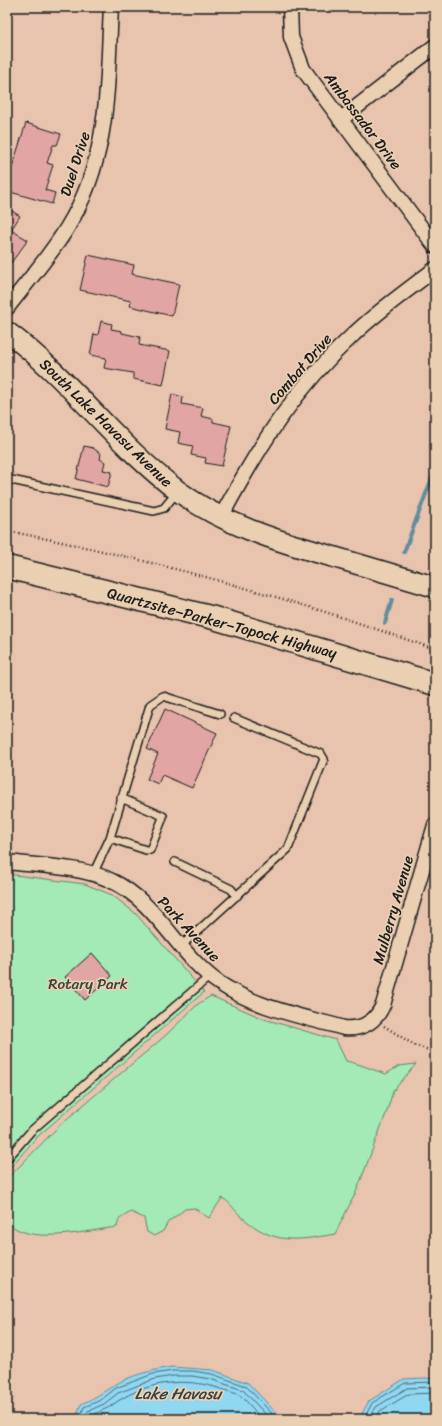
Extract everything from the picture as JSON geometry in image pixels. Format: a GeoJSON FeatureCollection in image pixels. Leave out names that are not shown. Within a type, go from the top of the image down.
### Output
{"type":"FeatureCollection","features":[{"type":"Feature","properties":{"kind":"highway","name":"Quartzsite–Parker–Topock Highway"},"geometry":{"type":"LineString","coordinates":[[7,567],[41,574],[214,618],[435,684]]}},
{"type":"Feature","properties":{"kind":"main road","name":"South Lake Havasu Avenue"},"geometry":{"type":"LineString","coordinates":[[7,332],[44,363],[135,454],[178,491],[221,518],[253,532],[279,541],[435,587]]}},
{"type":"Feature","properties":{"kind":"street","name":"Duel Drive"},"geometry":{"type":"LineString","coordinates":[[7,308],[67,228],[86,191],[94,171],[100,151],[106,109],[111,7]]}},
{"type":"Feature","properties":{"kind":"street","name":"Ambassador Drive"},"geometry":{"type":"LineString","coordinates":[[290,7],[291,37],[299,62],[308,77],[435,246]]}},
{"type":"Feature","properties":{"kind":"street"},"geometry":{"type":"LineString","coordinates":[[340,120],[435,46]]}},
{"type":"Feature","properties":{"kind":"street","name":"Combat Drive"},"geometry":{"type":"LineString","coordinates":[[221,518],[255,455],[300,390],[354,333],[435,269]]}},
{"type":"Feature","properties":{"kind":"street","name":"Mulberry Avenue"},"geometry":{"type":"LineString","coordinates":[[384,1005],[435,825]]}},
{"type":"Feature","properties":{"kind":"street","name":"Park Avenue"},"geometry":{"type":"LineString","coordinates":[[7,862],[93,874],[111,880],[132,893],[180,947],[210,976],[230,990],[256,1003],[344,1028],[362,1027],[374,1019],[384,1005]]}},
{"type":"Feature","properties":{"kind":"lane"},"geometry":{"type":"LineString","coordinates":[[7,479],[154,511],[164,508],[178,491]]}},
{"type":"Feature","properties":{"kind":"lane"},"geometry":{"type":"LineString","coordinates":[[93,874],[110,838],[150,705],[163,696],[220,714]]}},
{"type":"Feature","properties":{"kind":"lane"},"geometry":{"type":"LineString","coordinates":[[180,947],[288,849],[324,759],[322,754],[234,718]]}},
{"type":"Feature","properties":{"kind":"lane"},"geometry":{"type":"LineString","coordinates":[[110,838],[150,850],[162,820],[163,816],[121,798]]}},
{"type":"Feature","properties":{"kind":"lane"},"geometry":{"type":"LineString","coordinates":[[175,862],[231,890],[236,896]]}},
{"type":"Feature","properties":{"kind":"lane"},"geometry":{"type":"LineString","coordinates":[[7,1159],[30,1131],[210,976]]}},
{"type":"Feature","properties":{"kind":"path"},"geometry":{"type":"LineString","coordinates":[[7,531],[49,539],[165,568],[306,606],[435,650]]}},
{"type":"Feature","properties":{"kind":"path"},"geometry":{"type":"LineString","coordinates":[[374,1019],[414,1045],[435,1052]]}},
{"type":"Feature","properties":{"kind":"green space","name":"Rotary Park"},"geometry":{"type":"Polygon","coordinates":[[[7,874],[85,884],[112,895],[135,913],[204,992],[37,1137],[7,1171],[7,874]]]}},
{"type":"Feature","properties":{"kind":"green space"},"geometry":{"type":"Polygon","coordinates":[[[211,996],[264,1019],[336,1040],[346,1061],[386,1074],[399,1066],[416,1064],[393,1091],[357,1190],[335,1234],[296,1239],[275,1237],[254,1226],[239,1215],[228,1202],[222,1198],[209,1218],[194,1208],[185,1209],[168,1222],[163,1231],[154,1236],[147,1232],[144,1218],[131,1212],[119,1219],[117,1227],[59,1235],[43,1235],[16,1229],[7,1221],[7,1179],[61,1124],[165,1036],[198,1004],[211,996]]]}},
{"type":"Feature","properties":{"kind":"water","name":"Lake Havasu"},"geometry":{"type":"Polygon","coordinates":[[[172,1367],[213,1370],[248,1383],[282,1419],[75,1419],[81,1404],[120,1382],[142,1374],[172,1367]]]}},
{"type":"Feature","properties":{"kind":"water"},"geometry":{"type":"Polygon","coordinates":[[[404,1379],[435,1379],[435,1419],[359,1419],[369,1401],[404,1379]]]}},
{"type":"Feature","properties":{"kind":"building"},"geometry":{"type":"Polygon","coordinates":[[[26,123],[61,134],[57,145],[53,145],[47,163],[53,165],[45,190],[55,193],[52,204],[7,191],[7,183],[26,123]]]}},
{"type":"Feature","properties":{"kind":"building"},"geometry":{"type":"Polygon","coordinates":[[[7,208],[20,216],[11,230],[28,240],[7,268],[7,208]]]}},
{"type":"Feature","properties":{"kind":"building"},"geometry":{"type":"Polygon","coordinates":[[[88,255],[134,265],[132,274],[179,284],[172,316],[130,306],[131,301],[80,290],[88,255]]]}},
{"type":"Feature","properties":{"kind":"building"},"geometry":{"type":"Polygon","coordinates":[[[101,321],[112,324],[111,329],[140,337],[139,345],[170,351],[163,385],[133,379],[133,373],[104,368],[106,358],[90,355],[94,334],[98,335],[101,321]]]}},
{"type":"Feature","properties":{"kind":"building"},"geometry":{"type":"Polygon","coordinates":[[[172,394],[183,397],[182,404],[203,408],[201,416],[213,419],[213,422],[231,426],[222,466],[205,463],[206,458],[191,455],[193,446],[178,443],[180,432],[165,429],[172,394]]]}},
{"type":"Feature","properties":{"kind":"building"},"geometry":{"type":"Polygon","coordinates":[[[84,446],[93,448],[101,454],[100,459],[105,462],[103,470],[112,472],[108,487],[76,479],[84,446]]]}},
{"type":"Feature","properties":{"kind":"building"},"geometry":{"type":"Polygon","coordinates":[[[165,709],[217,733],[192,788],[162,775],[158,784],[147,779],[158,754],[147,749],[165,709]]]}},
{"type":"Feature","properties":{"kind":"building"},"geometry":{"type":"Polygon","coordinates":[[[92,953],[112,976],[85,1000],[65,977],[92,953]]]}},
{"type":"Feature","properties":{"kind":"waterway"},"geometry":{"type":"LineString","coordinates":[[404,552],[435,470]]}},
{"type":"Feature","properties":{"kind":"waterway"},"geometry":{"type":"LineString","coordinates":[[385,623],[392,600]]}}]}
